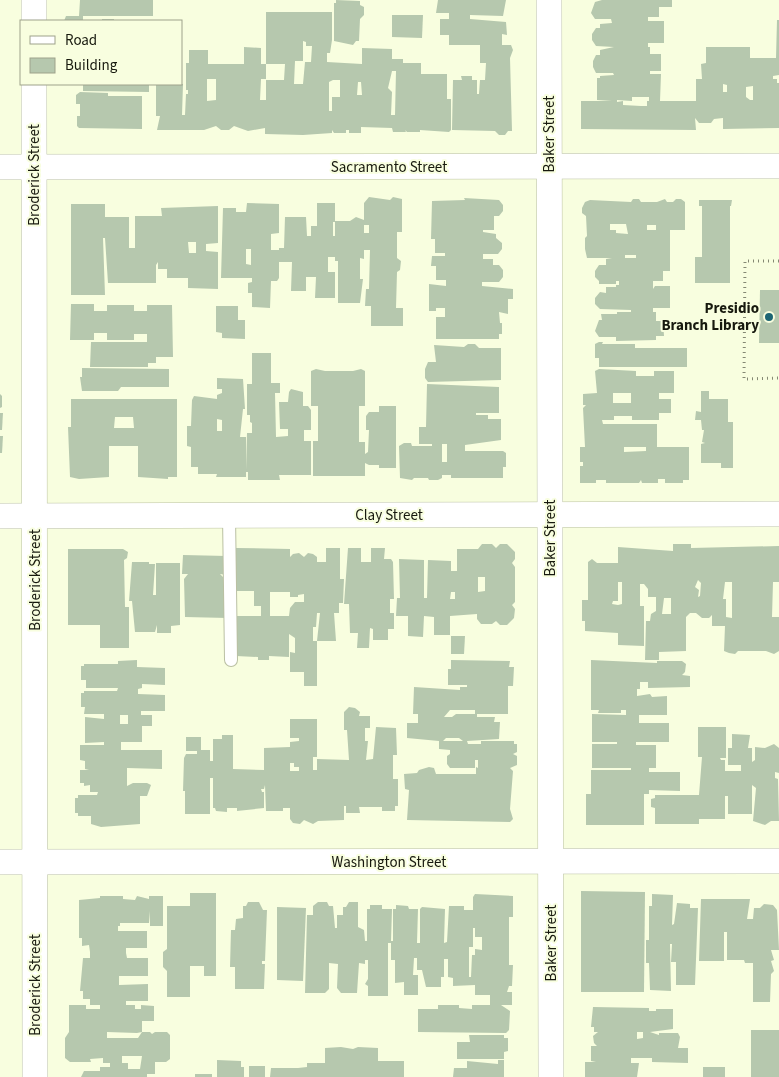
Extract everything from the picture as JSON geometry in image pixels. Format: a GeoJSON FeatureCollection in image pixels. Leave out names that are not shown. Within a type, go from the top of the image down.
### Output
{"type":"FeatureCollection","features":[{"type":"Feature","properties":{"kind":"street"},"geometry":{"type":"LineString","coordinates":[[34,0],[34,20]]}},
{"type":"Feature","properties":{"kind":"street","name":"Baker Street"},"geometry":{"type":"LineString","coordinates":[[549,0],[551,1077]]}},
{"type":"Feature","properties":{"kind":"street","name":"Broderick Street"},"geometry":{"type":"LineString","coordinates":[[34,85],[36,1077]]}},
{"type":"Feature","properties":{"kind":"street","name":"Sacramento Street"},"geometry":{"type":"LineString","coordinates":[[0,168],[779,166]]}},
{"type":"Feature","properties":{"kind":"street","name":"Clay Street"},"geometry":{"type":"LineString","coordinates":[[0,516],[779,514]]}},
{"type":"Feature","properties":{"kind":"street","name":"Washington Street"},"geometry":{"type":"LineString","coordinates":[[0,862],[779,861]]}},
{"type":"Feature","properties":{"kind":"lane"},"geometry":{"type":"LineString","coordinates":[[229,515],[231,660]]}},
{"type":"Feature","properties":{"kind":"path"},"geometry":{"type":"LineString","coordinates":[[779,261],[745,261],[744,378],[779,378]]}},
{"type":"Feature","properties":{"kind":"building"},"geometry":{"type":"Polygon","coordinates":[[[80,0],[153,0],[153,16],[83,16],[83,20],[64,20],[66,16],[79,16],[80,0]]]}},
{"type":"Feature","properties":{"kind":"building"},"geometry":{"type":"Polygon","coordinates":[[[336,0],[360,1],[360,5],[364,7],[364,15],[360,19],[359,41],[356,41],[353,45],[334,41],[334,3],[336,3],[336,0]]]}},
{"type":"Feature","properties":{"kind":"building"},"geometry":{"type":"Polygon","coordinates":[[[438,0],[506,0],[503,16],[470,15],[470,19],[506,22],[507,35],[502,34],[502,45],[511,45],[513,50],[510,58],[512,131],[508,131],[505,135],[499,135],[495,131],[452,130],[453,80],[462,80],[461,76],[472,76],[472,80],[477,80],[477,94],[479,94],[480,80],[485,80],[486,63],[480,63],[480,45],[449,45],[449,35],[440,35],[440,19],[449,19],[449,13],[436,13],[438,0]]]}},
{"type":"Feature","properties":{"kind":"building"},"geometry":{"type":"Polygon","coordinates":[[[602,0],[672,0],[672,7],[659,7],[659,17],[648,17],[648,21],[664,21],[664,43],[648,43],[650,54],[661,54],[661,71],[650,71],[650,74],[661,74],[660,101],[696,101],[696,79],[702,79],[701,64],[706,63],[706,47],[750,47],[750,58],[776,58],[777,20],[779,20],[779,75],[773,76],[773,79],[777,79],[777,83],[779,83],[779,128],[723,129],[723,118],[714,119],[711,123],[699,123],[695,118],[696,130],[581,129],[581,101],[612,101],[597,100],[597,78],[614,75],[613,73],[596,73],[593,61],[596,55],[600,55],[600,50],[614,47],[596,46],[592,40],[592,34],[596,28],[600,28],[600,24],[612,23],[611,19],[595,19],[591,13],[595,2],[602,0]],[[723,84],[723,92],[727,92],[727,85],[723,84]],[[753,86],[746,87],[746,97],[753,100],[753,86]],[[632,97],[632,101],[617,100],[617,102],[623,101],[623,105],[647,106],[649,97],[632,97]]]}},
{"type":"Feature","properties":{"kind":"building"},"geometry":{"type":"Polygon","coordinates":[[[266,12],[332,12],[332,40],[330,53],[327,53],[327,62],[362,64],[362,48],[392,49],[392,59],[403,59],[403,63],[421,63],[421,74],[447,74],[447,99],[451,99],[451,130],[449,132],[420,130],[420,132],[407,132],[405,130],[406,132],[393,132],[392,128],[361,127],[361,133],[349,133],[349,130],[346,130],[346,133],[334,133],[332,130],[332,133],[303,135],[265,134],[265,128],[248,131],[234,126],[229,130],[221,130],[216,126],[204,130],[157,130],[160,116],[156,116],[156,85],[183,84],[182,115],[185,115],[186,94],[188,94],[188,90],[186,90],[186,63],[189,63],[189,50],[208,50],[208,64],[244,64],[244,47],[261,48],[261,64],[266,64],[266,12]],[[303,41],[303,61],[295,61],[294,84],[303,84],[305,62],[311,62],[312,46],[306,46],[306,42],[303,41]],[[266,64],[266,79],[261,79],[260,100],[266,100],[266,80],[284,80],[285,64],[266,64]],[[392,71],[388,88],[392,92],[391,115],[395,115],[396,71],[392,71]],[[207,79],[207,101],[216,100],[216,79],[207,79]],[[340,80],[329,82],[329,111],[332,111],[332,97],[340,97],[340,80]],[[358,82],[357,95],[362,95],[361,82],[358,82]]]}},
{"type":"Feature","properties":{"kind":"building"},"geometry":{"type":"Polygon","coordinates":[[[392,15],[423,15],[422,38],[392,37],[392,15]]]}},
{"type":"Feature","properties":{"kind":"building"},"geometry":{"type":"Polygon","coordinates":[[[83,85],[149,85],[149,92],[83,91],[83,85]]]}},
{"type":"Feature","properties":{"kind":"building"},"geometry":{"type":"Polygon","coordinates":[[[80,92],[108,93],[108,96],[142,96],[142,129],[79,128],[77,126],[77,116],[80,116],[80,104],[76,104],[76,95],[80,92]]]}},
{"type":"Feature","properties":{"kind":"building"},"geometry":{"type":"Polygon","coordinates":[[[369,197],[390,200],[393,197],[402,199],[402,232],[397,232],[397,258],[401,261],[400,270],[397,272],[396,308],[403,308],[403,326],[371,326],[371,306],[365,306],[366,289],[369,289],[370,250],[364,250],[364,259],[360,258],[360,279],[363,279],[360,303],[338,303],[338,261],[335,261],[335,257],[328,257],[328,272],[335,272],[335,298],[315,298],[316,277],[306,277],[306,291],[291,291],[292,262],[279,262],[279,278],[277,281],[271,281],[270,308],[252,307],[252,293],[248,293],[248,283],[252,282],[252,278],[221,278],[223,208],[236,208],[236,212],[246,212],[247,203],[279,204],[279,233],[271,234],[271,250],[279,250],[279,248],[284,248],[285,217],[306,217],[307,236],[311,236],[311,226],[317,226],[317,203],[335,203],[335,221],[350,221],[356,217],[364,220],[364,203],[369,197]],[[333,222],[333,236],[335,236],[335,222],[333,222]],[[364,225],[364,233],[369,233],[369,225],[364,225]],[[246,249],[246,264],[251,265],[251,249],[246,249]]]}},
{"type":"Feature","properties":{"kind":"building"},"geometry":{"type":"Polygon","coordinates":[[[464,198],[499,200],[503,205],[503,211],[499,216],[494,216],[494,230],[483,230],[483,232],[496,234],[496,238],[502,243],[502,249],[498,254],[483,254],[483,259],[493,259],[493,265],[499,265],[503,270],[503,277],[499,282],[482,282],[482,286],[513,289],[513,299],[508,299],[508,314],[499,312],[502,334],[499,334],[499,339],[436,339],[436,317],[445,317],[445,308],[436,308],[436,311],[429,311],[429,284],[446,286],[446,280],[436,280],[436,266],[431,266],[432,256],[445,256],[445,253],[435,253],[435,239],[431,239],[432,201],[465,200],[464,198]]]}},
{"type":"Feature","properties":{"kind":"building"},"geometry":{"type":"Polygon","coordinates":[[[633,199],[639,199],[641,202],[657,202],[665,199],[667,202],[673,202],[676,199],[681,199],[685,202],[685,230],[670,230],[670,271],[663,271],[663,281],[653,281],[653,289],[655,286],[670,286],[670,308],[653,308],[653,312],[656,312],[656,321],[663,321],[664,336],[656,336],[656,340],[616,341],[616,337],[599,337],[595,331],[599,320],[602,320],[601,314],[617,314],[617,312],[631,312],[631,310],[600,309],[595,304],[595,298],[600,292],[606,293],[606,287],[616,287],[616,285],[619,285],[619,281],[616,281],[616,284],[599,284],[595,277],[595,271],[599,265],[606,265],[606,259],[612,258],[587,258],[585,249],[585,238],[587,236],[586,216],[582,213],[582,208],[585,202],[590,200],[631,202],[633,199]],[[610,224],[610,230],[616,230],[616,233],[628,234],[626,224],[610,224]],[[647,225],[647,230],[656,230],[656,225],[647,225]],[[625,255],[625,258],[636,258],[636,255],[625,255]]]}},
{"type":"Feature","properties":{"kind":"building"},"geometry":{"type":"Polygon","coordinates":[[[699,200],[732,200],[730,206],[730,283],[695,283],[695,257],[702,257],[702,206],[699,206],[699,200]]]}},
{"type":"Feature","properties":{"kind":"building"},"geometry":{"type":"Polygon","coordinates":[[[71,204],[105,204],[105,217],[129,217],[129,248],[135,248],[135,216],[162,216],[161,208],[218,206],[218,243],[206,244],[206,251],[218,252],[218,289],[188,288],[188,278],[167,278],[167,269],[158,269],[158,262],[156,265],[156,283],[108,283],[105,238],[103,238],[105,295],[71,295],[71,204]],[[188,242],[189,253],[196,253],[196,242],[188,242]]]}},
{"type":"Feature","properties":{"kind":"building","name":"Presidio Branch Library"},"geometry":{"type":"Polygon","coordinates":[[[760,290],[779,290],[779,343],[759,343],[760,290]]]}},
{"type":"Feature","properties":{"kind":"building"},"geometry":{"type":"Polygon","coordinates":[[[71,304],[94,304],[94,311],[107,311],[107,305],[134,305],[134,311],[147,311],[147,305],[172,305],[173,357],[156,357],[156,363],[148,363],[148,367],[90,367],[91,342],[147,342],[147,334],[134,334],[134,340],[107,340],[107,333],[94,333],[94,340],[70,340],[71,304]]]}},
{"type":"Feature","properties":{"kind":"building"},"geometry":{"type":"Polygon","coordinates":[[[216,306],[238,306],[238,320],[245,320],[245,339],[222,338],[222,333],[216,332],[216,306]]]}},
{"type":"Feature","properties":{"kind":"building"},"geometry":{"type":"Polygon","coordinates":[[[603,342],[602,344],[635,344],[635,348],[687,348],[687,367],[599,367],[599,358],[595,358],[595,344],[603,342]]]}},
{"type":"Feature","properties":{"kind":"building"},"geometry":{"type":"Polygon","coordinates":[[[468,344],[475,344],[479,348],[501,348],[501,380],[428,382],[425,378],[425,369],[428,362],[436,362],[434,345],[464,347],[468,344]]]}},
{"type":"Feature","properties":{"kind":"building"},"geometry":{"type":"Polygon","coordinates":[[[252,353],[271,353],[271,383],[280,383],[280,393],[275,393],[276,437],[288,436],[288,429],[280,429],[279,402],[288,402],[291,389],[303,392],[303,406],[308,406],[311,410],[311,430],[304,430],[304,441],[311,441],[311,475],[279,475],[280,480],[248,480],[248,472],[246,472],[246,477],[216,477],[217,474],[198,474],[198,467],[191,467],[191,447],[187,446],[187,426],[191,426],[192,400],[194,396],[217,399],[217,395],[222,393],[222,389],[217,389],[217,378],[243,379],[245,409],[243,409],[240,437],[246,437],[246,470],[247,433],[252,433],[250,415],[247,415],[247,384],[252,384],[252,353]],[[217,419],[217,431],[222,431],[222,420],[217,419]]]}},
{"type":"Feature","properties":{"kind":"building"},"geometry":{"type":"Polygon","coordinates":[[[82,368],[169,369],[169,387],[121,387],[118,391],[82,391],[80,377],[82,377],[82,368]]]}},
{"type":"Feature","properties":{"kind":"building"},"geometry":{"type":"Polygon","coordinates":[[[316,369],[325,371],[353,371],[361,369],[365,371],[365,406],[359,406],[359,442],[365,442],[365,454],[368,452],[369,430],[366,430],[366,416],[369,412],[379,412],[379,406],[396,406],[396,468],[379,468],[379,465],[365,463],[365,476],[313,476],[313,441],[318,441],[318,406],[311,406],[311,371],[316,369]]]}},
{"type":"Feature","properties":{"kind":"building"},"geometry":{"type":"Polygon","coordinates":[[[599,369],[636,371],[636,376],[654,376],[654,371],[674,371],[674,393],[659,393],[659,399],[671,399],[671,413],[659,413],[659,420],[632,420],[632,416],[614,416],[614,420],[602,420],[603,424],[657,424],[657,447],[689,447],[689,480],[683,480],[683,483],[665,483],[665,479],[658,479],[658,483],[642,483],[641,480],[639,483],[606,483],[606,480],[596,480],[596,483],[580,483],[580,466],[583,466],[583,462],[580,462],[580,447],[585,447],[583,408],[586,405],[583,405],[583,394],[597,393],[595,371],[599,369]],[[613,393],[613,403],[631,403],[631,393],[613,393]],[[624,447],[624,452],[646,451],[646,447],[624,447]]]}},
{"type":"Feature","properties":{"kind":"building"},"geometry":{"type":"Polygon","coordinates":[[[427,384],[499,387],[499,413],[476,413],[476,415],[488,415],[488,419],[501,419],[501,440],[465,445],[465,451],[503,451],[506,453],[506,467],[503,467],[503,478],[451,478],[451,475],[442,475],[442,478],[438,480],[400,478],[399,446],[404,443],[411,443],[412,446],[432,446],[432,444],[419,444],[419,427],[426,427],[427,384]],[[442,444],[442,462],[447,462],[447,444],[442,444]]]}},
{"type":"Feature","properties":{"kind":"building"},"geometry":{"type":"Polygon","coordinates":[[[701,391],[709,391],[709,399],[728,399],[728,422],[733,422],[733,468],[721,468],[721,463],[701,463],[701,444],[705,443],[702,442],[704,430],[702,430],[701,420],[695,420],[696,411],[701,412],[701,391]]]}},
{"type":"Feature","properties":{"kind":"building"},"geometry":{"type":"Polygon","coordinates":[[[0,394],[2,396],[2,407],[0,408],[0,394]]]}},
{"type":"Feature","properties":{"kind":"building"},"geometry":{"type":"Polygon","coordinates":[[[71,399],[177,399],[177,477],[168,477],[168,479],[138,477],[138,446],[109,446],[109,477],[79,479],[70,477],[68,427],[71,427],[71,399]],[[115,417],[114,428],[134,428],[133,417],[115,417]]]}},
{"type":"Feature","properties":{"kind":"building"},"geometry":{"type":"Polygon","coordinates":[[[0,413],[3,413],[2,430],[0,430],[0,413]]]}},
{"type":"Feature","properties":{"kind":"building"},"geometry":{"type":"Polygon","coordinates":[[[0,436],[3,436],[2,453],[0,453],[0,436]]]}},
{"type":"Feature","properties":{"kind":"building"},"geometry":{"type":"Polygon","coordinates":[[[482,544],[492,544],[496,548],[500,544],[507,544],[515,552],[515,559],[512,563],[515,567],[515,602],[512,605],[515,609],[514,618],[507,625],[500,625],[496,621],[492,624],[481,624],[477,619],[477,614],[450,616],[450,635],[434,635],[434,617],[424,616],[423,637],[408,636],[408,616],[396,616],[397,598],[400,598],[399,559],[424,560],[424,598],[427,598],[428,560],[451,561],[451,571],[457,571],[457,549],[478,549],[482,544]],[[478,577],[478,592],[485,591],[485,577],[478,577]],[[451,592],[450,599],[455,599],[455,592],[451,592]]]}},
{"type":"Feature","properties":{"kind":"building"},"geometry":{"type":"Polygon","coordinates":[[[673,544],[691,544],[691,548],[779,546],[779,582],[773,582],[772,617],[779,617],[779,651],[774,654],[766,651],[738,651],[735,654],[724,651],[725,626],[712,626],[712,615],[709,618],[702,618],[696,613],[690,613],[686,617],[686,651],[659,652],[659,660],[645,660],[646,621],[650,621],[651,614],[656,611],[656,597],[648,597],[648,589],[644,584],[640,584],[640,606],[644,606],[644,646],[618,645],[618,633],[585,631],[585,621],[582,621],[582,600],[588,600],[588,562],[592,559],[597,563],[618,563],[618,547],[673,551],[673,544]],[[698,580],[695,587],[699,590],[698,597],[700,596],[701,583],[698,580]],[[618,582],[618,601],[613,601],[612,604],[622,604],[622,582],[618,582]],[[725,582],[723,599],[726,599],[726,617],[732,618],[732,582],[725,582]],[[664,598],[662,614],[671,614],[671,598],[664,598]]]}},
{"type":"Feature","properties":{"kind":"building"},"geometry":{"type":"Polygon","coordinates":[[[236,548],[290,549],[290,557],[293,554],[299,553],[304,557],[308,553],[317,557],[317,562],[326,562],[326,548],[340,548],[340,579],[344,579],[343,603],[339,603],[339,613],[334,613],[336,641],[317,641],[317,686],[304,686],[304,672],[290,672],[290,652],[295,653],[295,638],[289,634],[289,657],[269,656],[269,660],[258,660],[258,657],[236,656],[236,616],[261,616],[261,606],[254,606],[254,591],[235,591],[236,548]],[[270,592],[270,616],[289,616],[290,608],[295,602],[304,602],[304,594],[298,595],[298,597],[290,597],[290,592],[270,592]],[[317,613],[316,627],[313,627],[313,641],[317,641],[320,613],[317,613]]]}},
{"type":"Feature","properties":{"kind":"building"},"geometry":{"type":"Polygon","coordinates":[[[348,548],[361,548],[361,562],[371,562],[371,548],[385,548],[384,559],[391,559],[393,562],[394,599],[390,599],[390,613],[394,613],[394,629],[388,629],[388,640],[373,640],[373,629],[370,628],[369,648],[357,648],[358,633],[350,633],[349,604],[344,604],[348,548]]]}},
{"type":"Feature","properties":{"kind":"building"},"geometry":{"type":"Polygon","coordinates":[[[68,549],[123,549],[128,552],[127,558],[124,560],[125,607],[129,607],[129,648],[100,648],[100,625],[68,625],[68,549]]]}},
{"type":"Feature","properties":{"kind":"building"},"geometry":{"type":"Polygon","coordinates":[[[183,555],[227,556],[227,575],[220,574],[225,579],[228,618],[185,617],[184,579],[188,574],[182,574],[183,555]]]}},
{"type":"Feature","properties":{"kind":"building"},"geometry":{"type":"Polygon","coordinates":[[[132,562],[155,564],[153,595],[156,595],[156,563],[180,563],[180,625],[171,626],[171,633],[157,633],[157,625],[155,632],[135,632],[132,601],[129,601],[132,562]]]}},
{"type":"Feature","properties":{"kind":"building"},"geometry":{"type":"Polygon","coordinates":[[[451,636],[465,636],[464,654],[451,654],[451,636]]]}},
{"type":"Feature","properties":{"kind":"building"},"geometry":{"type":"Polygon","coordinates":[[[137,660],[137,667],[165,668],[165,685],[142,684],[142,688],[138,689],[138,694],[165,695],[165,711],[141,711],[141,715],[152,715],[152,726],[142,726],[142,742],[121,742],[121,750],[162,750],[162,769],[127,768],[127,786],[133,783],[147,783],[151,785],[147,796],[140,796],[140,824],[101,827],[91,824],[91,816],[78,816],[78,813],[75,813],[75,798],[78,798],[78,795],[97,795],[98,792],[90,792],[90,785],[84,786],[84,783],[80,783],[80,770],[89,770],[85,769],[85,761],[80,760],[80,745],[104,745],[104,742],[85,743],[85,717],[104,719],[104,714],[84,714],[85,707],[81,707],[81,693],[84,693],[84,691],[117,691],[118,688],[86,688],[86,680],[81,680],[81,666],[84,666],[84,664],[118,664],[118,661],[137,660]],[[120,715],[120,724],[128,724],[128,715],[120,715]]]}},
{"type":"Feature","properties":{"kind":"building"},"geometry":{"type":"Polygon","coordinates":[[[451,660],[510,661],[509,667],[514,667],[513,686],[508,686],[508,714],[477,714],[477,717],[495,717],[494,722],[500,722],[499,739],[467,741],[468,744],[481,744],[481,741],[514,741],[514,744],[517,744],[517,752],[513,754],[517,756],[517,765],[510,768],[513,771],[510,809],[513,819],[510,822],[407,820],[409,790],[405,789],[404,774],[417,773],[419,770],[429,767],[434,768],[436,774],[476,774],[476,767],[478,768],[478,760],[475,760],[475,768],[450,768],[447,764],[447,756],[450,754],[450,750],[439,749],[439,741],[407,738],[407,723],[418,723],[418,714],[413,714],[414,687],[460,690],[460,687],[467,687],[467,685],[448,685],[448,669],[451,669],[451,660]],[[450,710],[444,717],[452,717],[456,714],[475,714],[475,710],[450,710]],[[446,738],[443,741],[463,741],[459,738],[446,738]]]}},
{"type":"Feature","properties":{"kind":"building"},"geometry":{"type":"Polygon","coordinates":[[[591,660],[657,663],[657,661],[682,661],[686,664],[685,672],[682,675],[690,676],[690,687],[648,688],[648,682],[640,682],[640,689],[637,689],[637,696],[650,694],[652,697],[667,696],[667,715],[639,715],[639,723],[669,723],[669,742],[636,742],[636,745],[656,745],[656,768],[649,768],[649,772],[680,772],[680,791],[649,790],[649,794],[644,794],[644,825],[586,825],[586,794],[591,794],[591,770],[631,770],[631,768],[592,768],[592,744],[617,744],[617,742],[592,742],[592,714],[626,715],[626,710],[621,710],[621,713],[598,713],[599,710],[591,710],[591,660]]]}},
{"type":"Feature","properties":{"kind":"building"},"geometry":{"type":"Polygon","coordinates":[[[349,707],[355,708],[360,712],[359,716],[370,716],[370,728],[365,728],[365,741],[368,741],[366,760],[373,759],[376,727],[396,728],[397,755],[393,755],[393,779],[398,779],[398,806],[395,806],[395,811],[382,811],[382,807],[359,807],[360,813],[346,813],[346,806],[344,806],[344,820],[318,821],[313,824],[304,820],[300,824],[293,823],[290,819],[290,808],[283,808],[283,811],[266,811],[265,785],[264,789],[261,789],[264,792],[264,808],[237,811],[237,808],[227,808],[227,812],[216,811],[213,808],[213,778],[210,778],[210,814],[185,814],[185,791],[183,791],[184,758],[186,754],[197,754],[197,751],[186,751],[186,737],[201,737],[201,750],[210,750],[210,761],[213,761],[213,739],[222,739],[222,735],[233,735],[233,769],[264,770],[264,748],[290,747],[290,742],[299,741],[299,738],[290,738],[290,719],[317,719],[317,757],[313,757],[313,770],[317,770],[317,759],[349,760],[347,730],[344,730],[344,712],[349,707]],[[290,763],[290,771],[299,771],[299,767],[294,767],[294,763],[290,763]]]}},
{"type":"Feature","properties":{"kind":"building"},"geometry":{"type":"Polygon","coordinates":[[[698,727],[726,727],[726,758],[720,758],[725,760],[725,771],[741,771],[741,765],[728,765],[728,748],[732,748],[732,734],[750,735],[748,748],[752,748],[752,762],[755,760],[755,747],[765,748],[774,744],[779,748],[779,773],[775,772],[775,778],[778,779],[779,821],[771,821],[765,825],[753,821],[756,788],[752,785],[752,814],[728,814],[728,796],[725,796],[725,819],[699,819],[699,824],[655,824],[655,808],[651,807],[651,799],[655,798],[655,795],[699,795],[702,757],[698,757],[698,727]]]}},
{"type":"Feature","properties":{"kind":"building"},"geometry":{"type":"Polygon","coordinates":[[[581,891],[645,892],[644,992],[581,992],[581,891]]]}},
{"type":"Feature","properties":{"kind":"building"},"geometry":{"type":"Polygon","coordinates":[[[190,893],[216,893],[216,976],[204,976],[204,966],[190,966],[190,997],[167,997],[167,971],[163,967],[163,952],[167,949],[167,906],[190,906],[190,893]]]}},
{"type":"Feature","properties":{"kind":"building"},"geometry":{"type":"Polygon","coordinates":[[[475,894],[513,896],[513,917],[509,917],[509,965],[513,965],[512,986],[509,986],[507,992],[512,992],[512,1005],[501,1005],[510,1011],[509,1030],[506,1033],[418,1032],[418,1009],[438,1009],[438,1005],[459,1005],[459,1008],[472,1009],[472,1005],[490,1005],[490,995],[475,995],[475,985],[453,986],[453,978],[448,977],[448,959],[444,959],[444,977],[441,977],[441,987],[426,987],[422,970],[417,970],[417,958],[414,958],[413,975],[418,975],[418,995],[404,995],[404,982],[395,983],[395,960],[391,960],[391,943],[388,943],[388,996],[368,996],[368,986],[365,984],[368,979],[368,960],[365,960],[365,964],[359,963],[357,993],[341,993],[337,988],[338,964],[329,963],[329,989],[325,993],[305,993],[307,915],[313,915],[313,906],[318,902],[327,902],[329,906],[333,906],[335,928],[337,928],[337,915],[343,915],[343,907],[346,907],[349,902],[358,902],[358,927],[364,930],[365,941],[367,941],[367,909],[370,909],[370,905],[382,905],[382,909],[392,909],[391,941],[393,941],[393,909],[396,909],[396,905],[408,906],[409,909],[418,909],[417,943],[420,943],[420,909],[422,907],[445,909],[444,943],[447,942],[449,906],[464,906],[464,910],[473,910],[473,897],[475,894]],[[473,928],[473,947],[469,947],[469,977],[471,977],[472,955],[475,955],[475,949],[482,950],[482,937],[475,937],[475,928],[473,928]]]}},
{"type":"Feature","properties":{"kind":"building"},"geometry":{"type":"Polygon","coordinates":[[[652,894],[673,895],[672,925],[674,924],[677,903],[690,904],[690,908],[698,908],[695,985],[676,985],[676,962],[671,962],[672,944],[670,944],[671,991],[650,990],[649,963],[646,963],[646,940],[649,940],[649,906],[652,906],[652,894]]]}},
{"type":"Feature","properties":{"kind":"building"},"geometry":{"type":"Polygon","coordinates":[[[100,896],[123,896],[123,899],[135,900],[137,896],[149,899],[149,896],[163,896],[163,926],[150,926],[150,911],[149,923],[120,923],[120,926],[118,926],[118,931],[147,931],[147,948],[126,948],[126,953],[127,958],[148,958],[148,976],[119,976],[119,985],[148,984],[148,1001],[126,1001],[126,1005],[135,1005],[135,1009],[141,1009],[141,1005],[154,1006],[154,1021],[142,1021],[142,1032],[150,1032],[152,1034],[155,1032],[167,1032],[170,1035],[170,1059],[166,1062],[155,1062],[155,1074],[147,1074],[147,1077],[81,1077],[84,1071],[100,1071],[100,1067],[110,1067],[110,1063],[103,1063],[103,1058],[90,1059],[91,1062],[70,1062],[65,1058],[65,1038],[69,1032],[69,1005],[86,1005],[86,1009],[100,1009],[100,1005],[90,1005],[90,999],[83,999],[83,991],[80,991],[83,958],[90,958],[90,952],[89,945],[82,946],[82,938],[79,938],[79,900],[100,898],[100,896]],[[107,1032],[107,1038],[138,1038],[142,1032],[107,1032]],[[122,1056],[122,1063],[128,1063],[128,1069],[140,1069],[142,1056],[122,1056]]]}},
{"type":"Feature","properties":{"kind":"building"},"geometry":{"type":"Polygon","coordinates":[[[701,899],[750,899],[747,919],[753,919],[754,908],[760,908],[764,904],[773,905],[777,910],[779,950],[771,950],[774,960],[771,961],[774,971],[771,974],[770,1002],[753,1002],[753,963],[745,963],[744,960],[727,960],[727,932],[724,932],[724,961],[699,961],[701,899]]]}},
{"type":"Feature","properties":{"kind":"building"},"geometry":{"type":"Polygon","coordinates":[[[248,902],[259,902],[263,910],[267,910],[265,961],[262,961],[262,964],[265,964],[264,989],[235,989],[235,967],[230,967],[231,930],[235,930],[236,919],[243,918],[243,906],[246,906],[248,902]]]}},
{"type":"Feature","properties":{"kind":"building"},"geometry":{"type":"Polygon","coordinates":[[[277,907],[306,908],[303,981],[277,980],[277,907]]]}},
{"type":"Feature","properties":{"kind":"building"},"geometry":{"type":"Polygon","coordinates":[[[593,1007],[649,1008],[649,1011],[673,1009],[673,1029],[650,1032],[659,1035],[659,1033],[678,1033],[680,1037],[678,1048],[688,1048],[688,1063],[652,1062],[652,1058],[631,1058],[631,1063],[639,1063],[637,1077],[585,1077],[585,1062],[596,1062],[591,1061],[591,1046],[597,1046],[594,1043],[593,1036],[598,1032],[594,1032],[594,1027],[591,1027],[593,1007]],[[637,1032],[637,1039],[643,1038],[643,1032],[637,1032]]]}},
{"type":"Feature","properties":{"kind":"building"},"geometry":{"type":"Polygon","coordinates":[[[751,1030],[779,1030],[779,1077],[751,1077],[751,1030]]]}},
{"type":"Feature","properties":{"kind":"building"},"geometry":{"type":"Polygon","coordinates":[[[469,1035],[504,1035],[504,1038],[508,1038],[508,1051],[504,1052],[504,1059],[457,1059],[457,1042],[470,1042],[469,1035]]]}},
{"type":"Feature","properties":{"kind":"building"},"geometry":{"type":"Polygon","coordinates":[[[341,1047],[353,1049],[358,1047],[378,1048],[378,1061],[404,1061],[404,1077],[270,1077],[271,1068],[298,1068],[307,1067],[307,1063],[325,1063],[325,1048],[341,1047]]]}},
{"type":"Feature","properties":{"kind":"building"},"geometry":{"type":"Polygon","coordinates":[[[217,1060],[241,1061],[241,1067],[244,1067],[244,1077],[217,1077],[217,1060]]]}},
{"type":"Feature","properties":{"kind":"building"},"geometry":{"type":"Polygon","coordinates":[[[498,1060],[504,1060],[504,1077],[453,1077],[454,1068],[467,1068],[467,1061],[498,1064],[498,1060]]]}},
{"type":"Feature","properties":{"kind":"building"},"geometry":{"type":"Polygon","coordinates":[[[249,1066],[265,1066],[265,1077],[249,1077],[249,1066]]]}},
{"type":"Feature","properties":{"kind":"building"},"geometry":{"type":"Polygon","coordinates":[[[703,1067],[725,1067],[725,1077],[703,1077],[703,1067]]]}},
{"type":"Feature","properties":{"kind":"building"},"geometry":{"type":"Polygon","coordinates":[[[195,1074],[212,1074],[212,1077],[195,1077],[195,1074]]]}},
{"type":"Feature","properties":{"kind":"place","name":"Presidio Branch Library"},"geometry":{"type":"Point","coordinates":[769,317]}}]}
